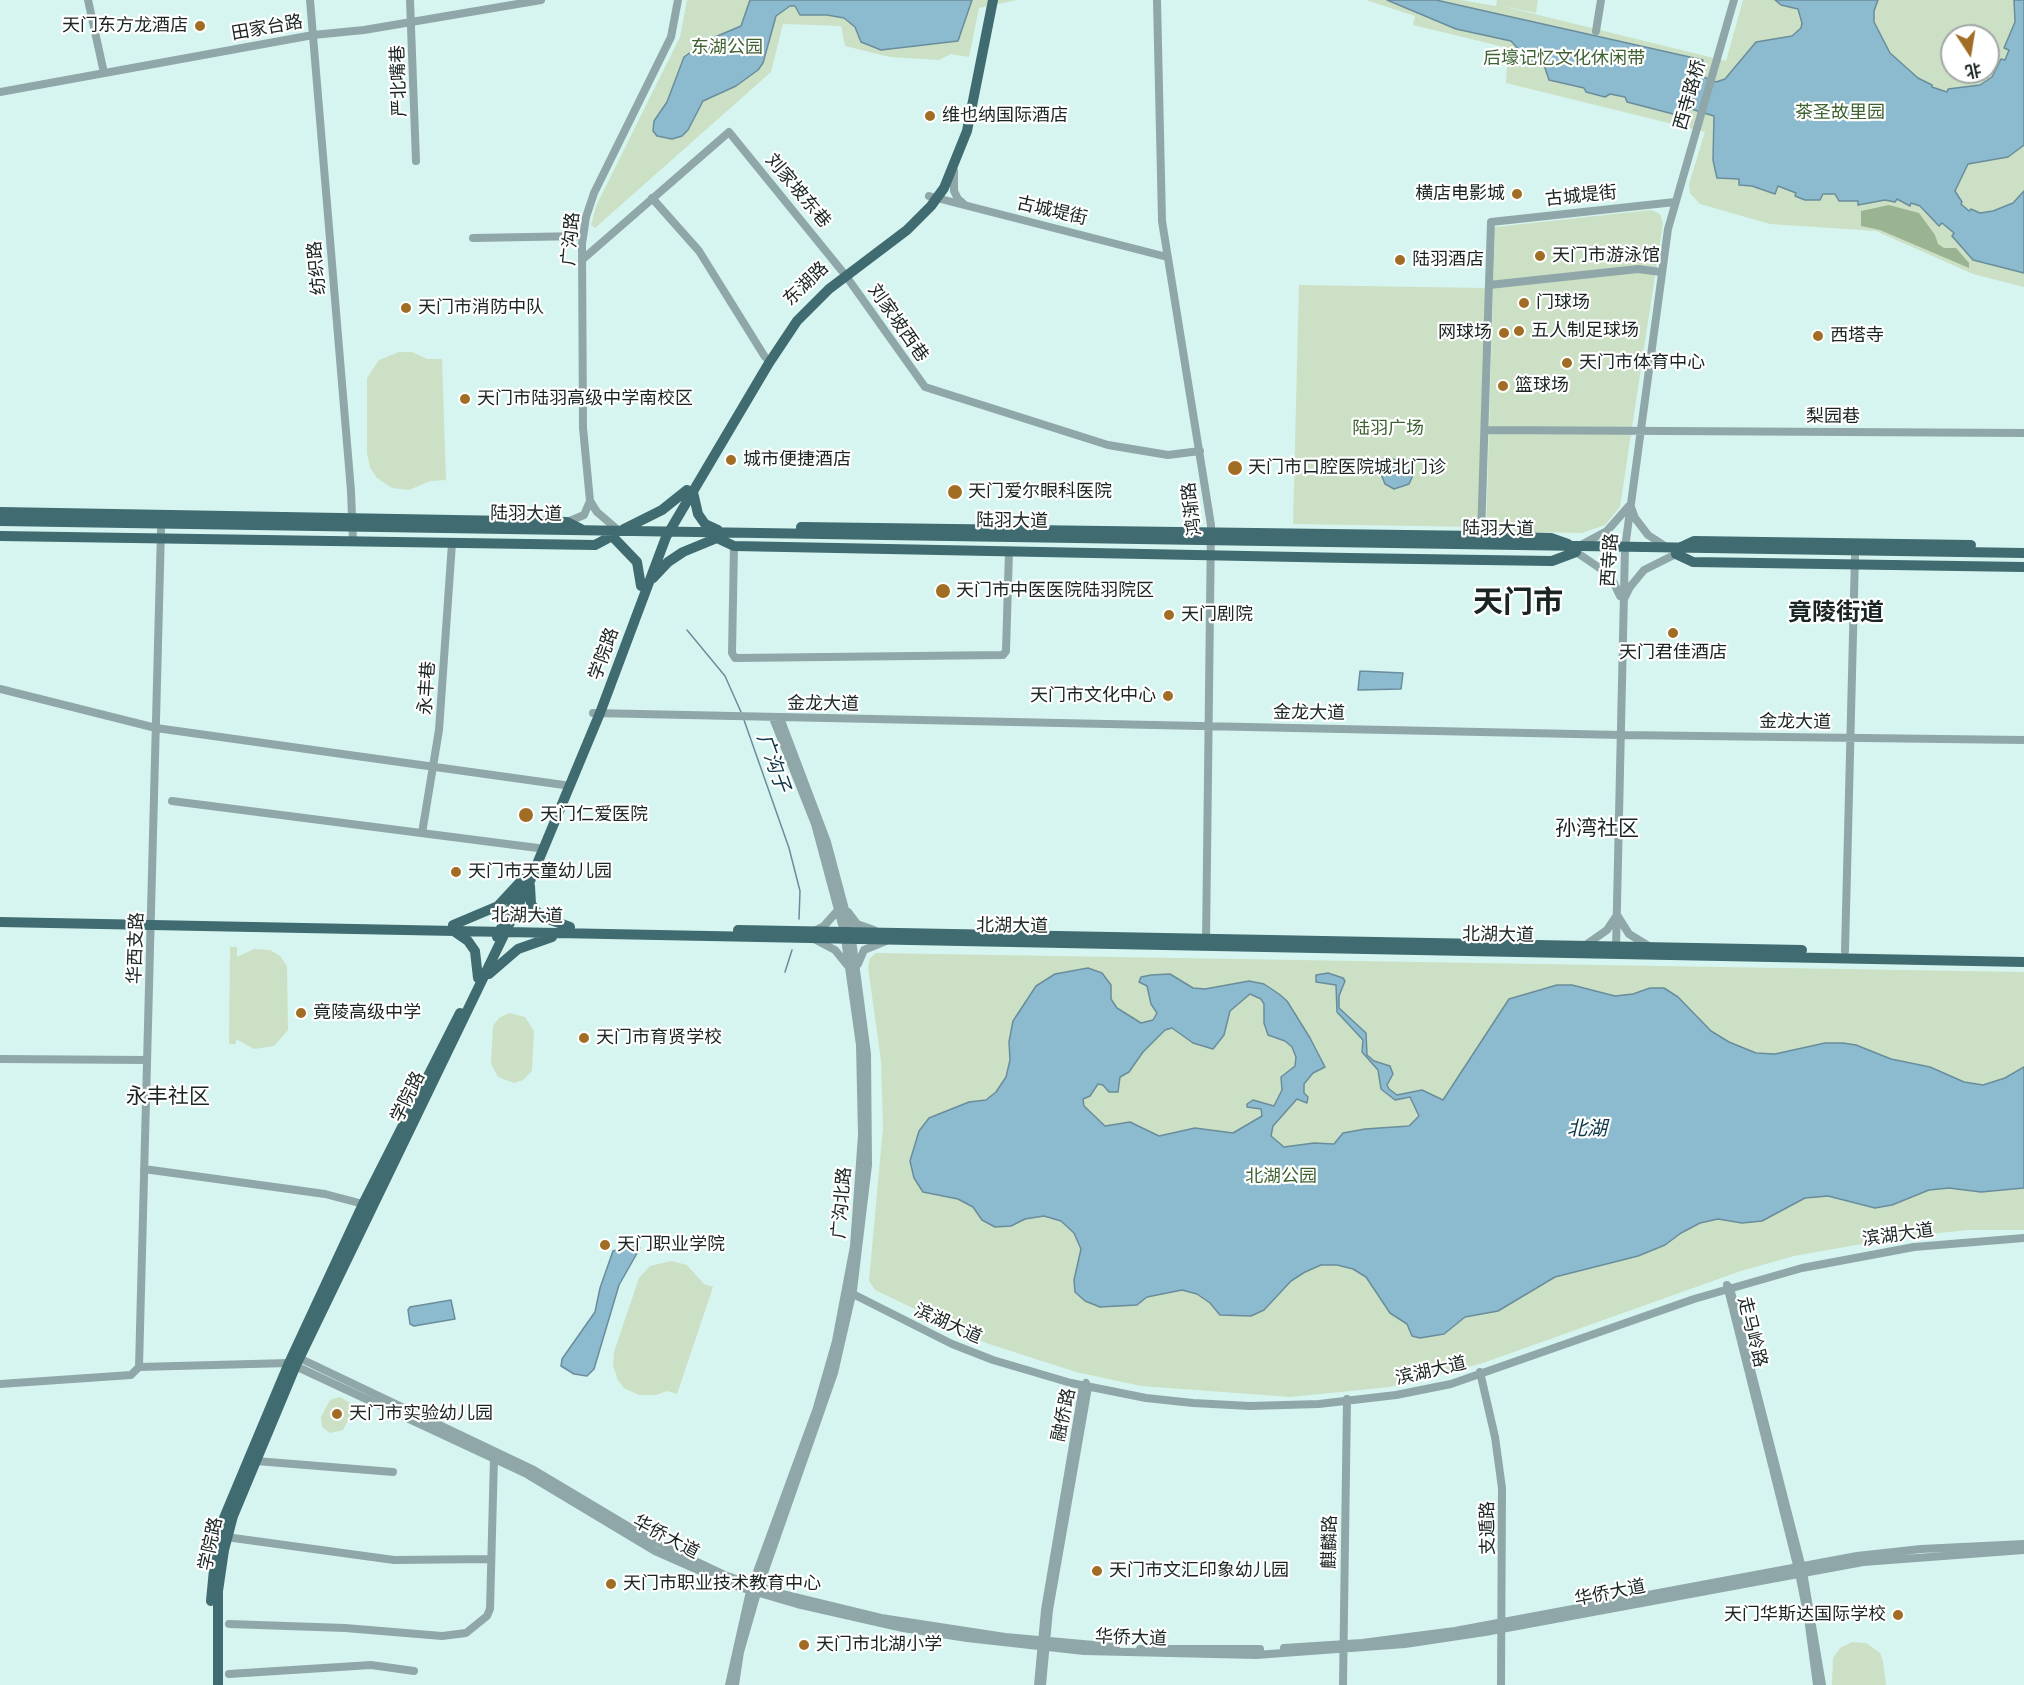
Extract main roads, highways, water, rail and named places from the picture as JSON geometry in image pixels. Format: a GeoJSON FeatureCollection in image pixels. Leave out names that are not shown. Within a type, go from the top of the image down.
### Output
{"type":"FeatureCollection","features":[{"type":"Feature","properties":{"kind":"main road"},"geometry":{"type":"LineString","coordinates":[[977,67],[986,0]]}},
{"type":"Feature","properties":{"kind":"main road"},"geometry":{"type":"LineString","coordinates":[[977,67],[993,0]]}},
{"type":"Feature","properties":{"kind":"main road","name":"东湖路"},"geometry":{"type":"LineString","coordinates":[[665,534],[765,357],[800,309],[844,274],[907,230],[933,198],[954,166],[967,131],[977,67]]}},
{"type":"Feature","properties":{"kind":"main road","name":"东湖路"},"geometry":{"type":"LineString","coordinates":[[933,198],[958,139],[977,67]]}},
{"type":"Feature","properties":{"kind":"main road","name":"东湖路"},"geometry":{"type":"LineString","coordinates":[[690,491],[791,329],[812,304],[844,274]]}},
{"type":"Feature","properties":{"kind":"main road"},"geometry":{"type":"LineString","coordinates":[[0,512],[352,530],[452,543],[595,546],[655,514],[690,491],[696,509],[705,524],[734,546],[1009,551],[1211,543],[1233,532],[1551,538],[1576,550]]}},
{"type":"Feature","properties":{"kind":"main road","name":"陆羽大道"},"geometry":{"type":"LineString","coordinates":[[0,521],[352,530],[722,535]]}},
{"type":"Feature","properties":{"kind":"main road"},"geometry":{"type":"LineString","coordinates":[[0,536],[161,535],[567,522],[584,531]]}},
{"type":"Feature","properties":{"kind":"main road"},"geometry":{"type":"LineString","coordinates":[[643,587],[676,556],[748,526],[1211,543],[1241,555],[1552,561],[1576,550]]}},
{"type":"Feature","properties":{"kind":"main road"},"geometry":{"type":"LineString","coordinates":[[0,527],[161,535]]}},
{"type":"Feature","properties":{"kind":"main road","name":"陆羽大道"},"geometry":{"type":"LineString","coordinates":[[352,530],[584,531],[616,534]]}},
{"type":"Feature","properties":{"kind":"main road"},"geometry":{"type":"LineString","coordinates":[[616,534],[638,562],[643,587]]}},
{"type":"Feature","properties":{"kind":"main road","name":"学院路"},"geometry":{"type":"LineString","coordinates":[[218,1685],[218,1591],[226,1538],[294,1360],[527,880],[596,713],[665,534]]}},
{"type":"Feature","properties":{"kind":"main road"},"geometry":{"type":"LineString","coordinates":[[1396,535],[1412,544]]}},
{"type":"Feature","properties":{"kind":"main road"},"geometry":{"type":"LineString","coordinates":[[1676,551],[1694,541],[2024,546]]}},
{"type":"Feature","properties":{"kind":"main road","name":"陆羽大道"},"geometry":{"type":"LineString","coordinates":[[1211,543],[1412,544],[1576,550]]}},
{"type":"Feature","properties":{"kind":"main road","name":"陆羽大道"},"geometry":{"type":"LineString","coordinates":[[1211,543],[1471,551],[2024,553]]}},
{"type":"Feature","properties":{"kind":"main road"},"geometry":{"type":"LineString","coordinates":[[1443,560],[1471,551]]}},
{"type":"Feature","properties":{"kind":"main road","name":"陆羽大道"},"geometry":{"type":"LineString","coordinates":[[1676,551],[1855,560],[2024,559]]}},
{"type":"Feature","properties":{"kind":"main road"},"geometry":{"type":"LineString","coordinates":[[1855,560],[2024,567]]}},
{"type":"Feature","properties":{"kind":"main road","name":"学院路"},"geometry":{"type":"LineString","coordinates":[[527,880],[564,785],[596,713]]}},
{"type":"Feature","properties":{"kind":"main road"},"geometry":{"type":"LineString","coordinates":[[527,880],[498,906],[452,928],[472,945],[481,978],[518,949],[569,931]]}},
{"type":"Feature","properties":{"kind":"main road"},"geometry":{"type":"LineString","coordinates":[[527,880],[534,910],[545,920],[569,931]]}},
{"type":"Feature","properties":{"kind":"main road","name":"北湖大道"},"geometry":{"type":"LineString","coordinates":[[0,917],[569,931],[1616,950],[2024,962]]}},
{"type":"Feature","properties":{"kind":"main road","name":"北湖大道"},"geometry":{"type":"LineString","coordinates":[[0,922],[152,922]]}},
{"type":"Feature","properties":{"kind":"main road","name":"北湖大道"},"geometry":{"type":"LineString","coordinates":[[1206,943],[1580,946],[1616,950],[1654,947],[2024,955]]}},
{"type":"Feature","properties":{"kind":"main road","name":"学院路"},"geometry":{"type":"LineString","coordinates":[[212,1685],[211,1592],[218,1538],[228,1507],[363,1204],[481,978]]}},
{"type":"Feature","properties":{"kind":"water"},"geometry":{"type":"Polygon","coordinates":[[[750,0],[972,0],[958,41],[881,50],[861,42],[855,27],[844,18],[827,15],[800,15],[795,6],[790,6],[776,16],[763,63],[758,70],[736,86],[703,101],[688,130],[682,136],[672,139],[657,136],[653,131],[654,121],[667,102],[684,57],[691,52],[707,50],[715,37],[741,26],[750,0]]]}},
{"type":"Feature","properties":{"kind":"water","name":"茶圣故里园"},"geometry":{"type":"Polygon","coordinates":[[[1387,0],[1436,0],[1703,60],[1699,75],[1716,82],[1725,79],[1756,42],[1792,36],[1801,28],[1798,9],[1781,5],[1775,0],[1878,0],[1874,11],[1874,22],[1890,53],[1918,78],[1932,87],[1947,92],[1948,89],[2000,84],[2000,61],[2005,60],[2009,50],[2004,48],[2015,22],[2014,0],[2024,0],[2024,145],[2008,157],[1968,164],[1955,191],[1961,204],[1969,211],[1971,209],[1980,213],[1993,211],[2013,203],[2024,191],[2024,273],[1973,260],[1952,236],[1954,233],[1942,223],[1939,226],[1920,206],[1911,203],[1910,206],[1897,199],[1895,202],[1885,200],[1858,205],[1858,201],[1839,201],[1835,194],[1823,194],[1820,200],[1805,200],[1795,196],[1796,193],[1778,186],[1775,194],[1752,186],[1739,185],[1739,179],[1717,178],[1713,160],[1714,116],[1691,109],[1677,115],[1627,102],[1625,97],[1610,94],[1605,97],[1586,92],[1584,88],[1549,80],[1544,65],[1529,61],[1511,41],[1456,29],[1387,0]]]}},
{"type":"Feature","properties":{"kind":"water"},"geometry":{"type":"Polygon","coordinates":[[[1381,459],[1413,460],[1413,475],[1409,484],[1394,489],[1385,484],[1381,474],[1381,459]]]}},
{"type":"Feature","properties":{"kind":"water"},"geometry":{"type":"Polygon","coordinates":[[[1360,671],[1403,673],[1401,689],[1358,690],[1360,671]]]}},
{"type":"Feature","properties":{"kind":"water","name":"北湖"},"geometry":{"type":"Polygon","coordinates":[[[1088,968],[1102,973],[1111,985],[1111,999],[1117,1008],[1141,1023],[1153,1020],[1157,1013],[1151,1004],[1147,986],[1139,982],[1141,977],[1170,974],[1193,988],[1205,989],[1249,981],[1264,984],[1279,994],[1287,1001],[1325,1067],[1313,1073],[1304,1084],[1304,1093],[1308,1097],[1307,1103],[1297,1099],[1273,1126],[1271,1136],[1284,1147],[1314,1143],[1334,1144],[1343,1133],[1409,1126],[1419,1116],[1410,1097],[1395,1100],[1381,1089],[1378,1070],[1362,1052],[1363,1040],[1337,1012],[1336,985],[1316,982],[1316,975],[1328,973],[1343,978],[1345,981],[1339,996],[1339,1008],[1366,1033],[1367,1055],[1374,1061],[1390,1066],[1393,1074],[1387,1085],[1389,1089],[1397,1095],[1422,1090],[1443,1100],[1509,999],[1557,985],[1572,985],[1615,996],[1633,994],[1650,988],[1664,988],[1678,997],[1711,1031],[1729,1042],[1756,1053],[1775,1054],[1825,1043],[1843,1043],[1856,1045],[1891,1059],[1930,1067],[1964,1082],[1983,1085],[2005,1078],[2024,1067],[2024,1188],[1981,1192],[1949,1188],[1929,1190],[1892,1205],[1875,1208],[1828,1196],[1805,1198],[1762,1221],[1742,1223],[1718,1219],[1700,1223],[1665,1245],[1638,1256],[1555,1277],[1498,1311],[1465,1317],[1444,1334],[1420,1338],[1412,1336],[1407,1324],[1390,1313],[1366,1277],[1353,1269],[1337,1265],[1321,1265],[1305,1272],[1291,1281],[1264,1310],[1251,1316],[1220,1315],[1210,1303],[1197,1294],[1182,1290],[1147,1297],[1137,1305],[1100,1307],[1085,1301],[1075,1292],[1074,1280],[1081,1249],[1074,1233],[1061,1221],[1044,1216],[1025,1219],[1011,1226],[995,1227],[982,1220],[973,1207],[958,1199],[923,1192],[914,1178],[910,1161],[919,1131],[929,1118],[969,1102],[986,1100],[996,1092],[1006,1077],[1010,1060],[1009,1042],[1013,1021],[1036,986],[1055,974],[1088,968]],[[1250,994],[1230,1011],[1224,1035],[1213,1049],[1193,1043],[1172,1028],[1165,1030],[1143,1052],[1129,1072],[1120,1077],[1118,1092],[1109,1092],[1103,1085],[1098,1084],[1090,1096],[1083,1099],[1084,1106],[1105,1126],[1130,1122],[1159,1136],[1195,1128],[1233,1133],[1262,1116],[1261,1109],[1247,1107],[1247,1104],[1253,1100],[1274,1106],[1282,1090],[1281,1077],[1295,1066],[1296,1057],[1292,1047],[1285,1041],[1268,1035],[1264,1023],[1264,1004],[1261,999],[1250,994]]]}},
{"type":"Feature","properties":{"kind":"water"},"geometry":{"type":"Polygon","coordinates":[[[630,1241],[637,1243],[640,1248],[619,1285],[594,1369],[587,1376],[574,1374],[561,1366],[562,1359],[595,1312],[600,1288],[613,1251],[623,1248],[630,1241]]]}},
{"type":"Feature","properties":{"kind":"water"},"geometry":{"type":"Polygon","coordinates":[[[451,1300],[455,1319],[414,1326],[410,1324],[408,1310],[410,1307],[451,1300]]]}},
{"type":"Feature","properties":{"kind":"waterway","name":"广沟子"},"geometry":{"type":"LineString","coordinates":[[687,630],[725,676],[741,712]]}},
{"type":"Feature","properties":{"kind":"waterway","name":"广沟子"},"geometry":{"type":"LineString","coordinates":[[744,720],[789,848],[800,891],[799,919]]}},
{"type":"Feature","properties":{"kind":"waterway","name":"广沟子"},"geometry":{"type":"LineString","coordinates":[[785,972],[792,950]]}},
{"type":"Feature","properties":{"kind":"place","name":"天门东方龙酒店"},"geometry":{"type":"Point","coordinates":[200,26]}},
{"type":"Feature","properties":{"kind":"place","name":"维也纳国际酒店"},"geometry":{"type":"Point","coordinates":[930,116]}},
{"type":"Feature","properties":{"kind":"place","name":"横店电影城"},"geometry":{"type":"Point","coordinates":[1517,194]}},
{"type":"Feature","properties":{"kind":"place","name":"天门市游泳馆"},"geometry":{"type":"Point","coordinates":[1540,256]}},
{"type":"Feature","properties":{"kind":"place","name":"陆羽酒店"},"geometry":{"type":"Point","coordinates":[1400,260]}},
{"type":"Feature","properties":{"kind":"place","name":"门球场"},"geometry":{"type":"Point","coordinates":[1524,303]}},
{"type":"Feature","properties":{"kind":"place","name":"天门市消防中队"},"geometry":{"type":"Point","coordinates":[406,308]}},
{"type":"Feature","properties":{"kind":"place","name":"五人制足球场"},"geometry":{"type":"Point","coordinates":[1519,331]}},
{"type":"Feature","properties":{"kind":"place","name":"网球场"},"geometry":{"type":"Point","coordinates":[1504,333]}},
{"type":"Feature","properties":{"kind":"place","name":"西塔寺"},"geometry":{"type":"Point","coordinates":[1818,336]}},
{"type":"Feature","properties":{"kind":"place","name":"天门市体育中心"},"geometry":{"type":"Point","coordinates":[1567,363]}},
{"type":"Feature","properties":{"kind":"place","name":"篮球场"},"geometry":{"type":"Point","coordinates":[1503,386]}},
{"type":"Feature","properties":{"kind":"place","name":"天门市陆羽高级中学南校区"},"geometry":{"type":"Point","coordinates":[465,399]}},
{"type":"Feature","properties":{"kind":"place","name":"城市便捷酒店"},"geometry":{"type":"Point","coordinates":[731,460]}},
{"type":"Feature","properties":{"kind":"place","name":"天门市口腔医院城北门诊"},"geometry":{"type":"Point","coordinates":[1235,468]}},
{"type":"Feature","properties":{"kind":"place","name":"天门爱尔眼科医院"},"geometry":{"type":"Point","coordinates":[955,492]}},
{"type":"Feature","properties":{"kind":"place","name":"天门市中医医院陆羽院区"},"geometry":{"type":"Point","coordinates":[943,591]}},
{"type":"Feature","properties":{"kind":"place","name":"天门剧院"},"geometry":{"type":"Point","coordinates":[1169,615]}},
{"type":"Feature","properties":{"kind":"place","name":"天门君佳酒店"},"geometry":{"type":"Point","coordinates":[1673,633]}},
{"type":"Feature","properties":{"kind":"place","name":"天门市文化中心"},"geometry":{"type":"Point","coordinates":[1168,696]}},
{"type":"Feature","properties":{"kind":"place","name":"天门仁爱医院"},"geometry":{"type":"Point","coordinates":[526,815]}},
{"type":"Feature","properties":{"kind":"place","name":"天门市天童幼儿园"},"geometry":{"type":"Point","coordinates":[456,872]}},
{"type":"Feature","properties":{"kind":"place","name":"竟陵高级中学"},"geometry":{"type":"Point","coordinates":[301,1013]}},
{"type":"Feature","properties":{"kind":"place","name":"天门市育贤学校"},"geometry":{"type":"Point","coordinates":[584,1038]}},
{"type":"Feature","properties":{"kind":"place","name":"天门职业学院"},"geometry":{"type":"Point","coordinates":[605,1245]}},
{"type":"Feature","properties":{"kind":"place","name":"天门市实验幼儿园"},"geometry":{"type":"Point","coordinates":[337,1414]}},
{"type":"Feature","properties":{"kind":"place","name":"天门市文汇印象幼儿园"},"geometry":{"type":"Point","coordinates":[1097,1571]}},
{"type":"Feature","properties":{"kind":"place","name":"天门市职业技术教育中心"},"geometry":{"type":"Point","coordinates":[611,1584]}},
{"type":"Feature","properties":{"kind":"place","name":"天门华斯达国际学校"},"geometry":{"type":"Point","coordinates":[1898,1615]}},
{"type":"Feature","properties":{"kind":"place","name":"天门市北湖小学"},"geometry":{"type":"Point","coordinates":[804,1645]}},
{"type":"Feature","properties":{"kind":"district","name":"天门市"},"geometry":{"type":"Point","coordinates":[1518,603]}},
{"type":"Feature","properties":{"kind":"district","name":"竟陵街道"},"geometry":{"type":"Point","coordinates":[1836,613]}},
{"type":"Feature","properties":{"kind":"district","name":"孙湾社区"},"geometry":{"type":"Point","coordinates":[1597,829]}},
{"type":"Feature","properties":{"kind":"district","name":"永丰社区"},"geometry":{"type":"Point","coordinates":[168,1097]}},
{"type":"Feature","properties":{"kind":"park label","name":"东湖公园"},"geometry":{"type":"Point","coordinates":[727,48]}},
{"type":"Feature","properties":{"kind":"park label","name":"后壕记忆文化休闲带"},"geometry":{"type":"Point","coordinates":[1564,59]}},
{"type":"Feature","properties":{"kind":"park label","name":"陆羽广场"},"geometry":{"type":"Point","coordinates":[1388,429]}},
{"type":"Feature","properties":{"kind":"park label","name":"北湖公园"},"geometry":{"type":"Point","coordinates":[1281,1177]}}]}
